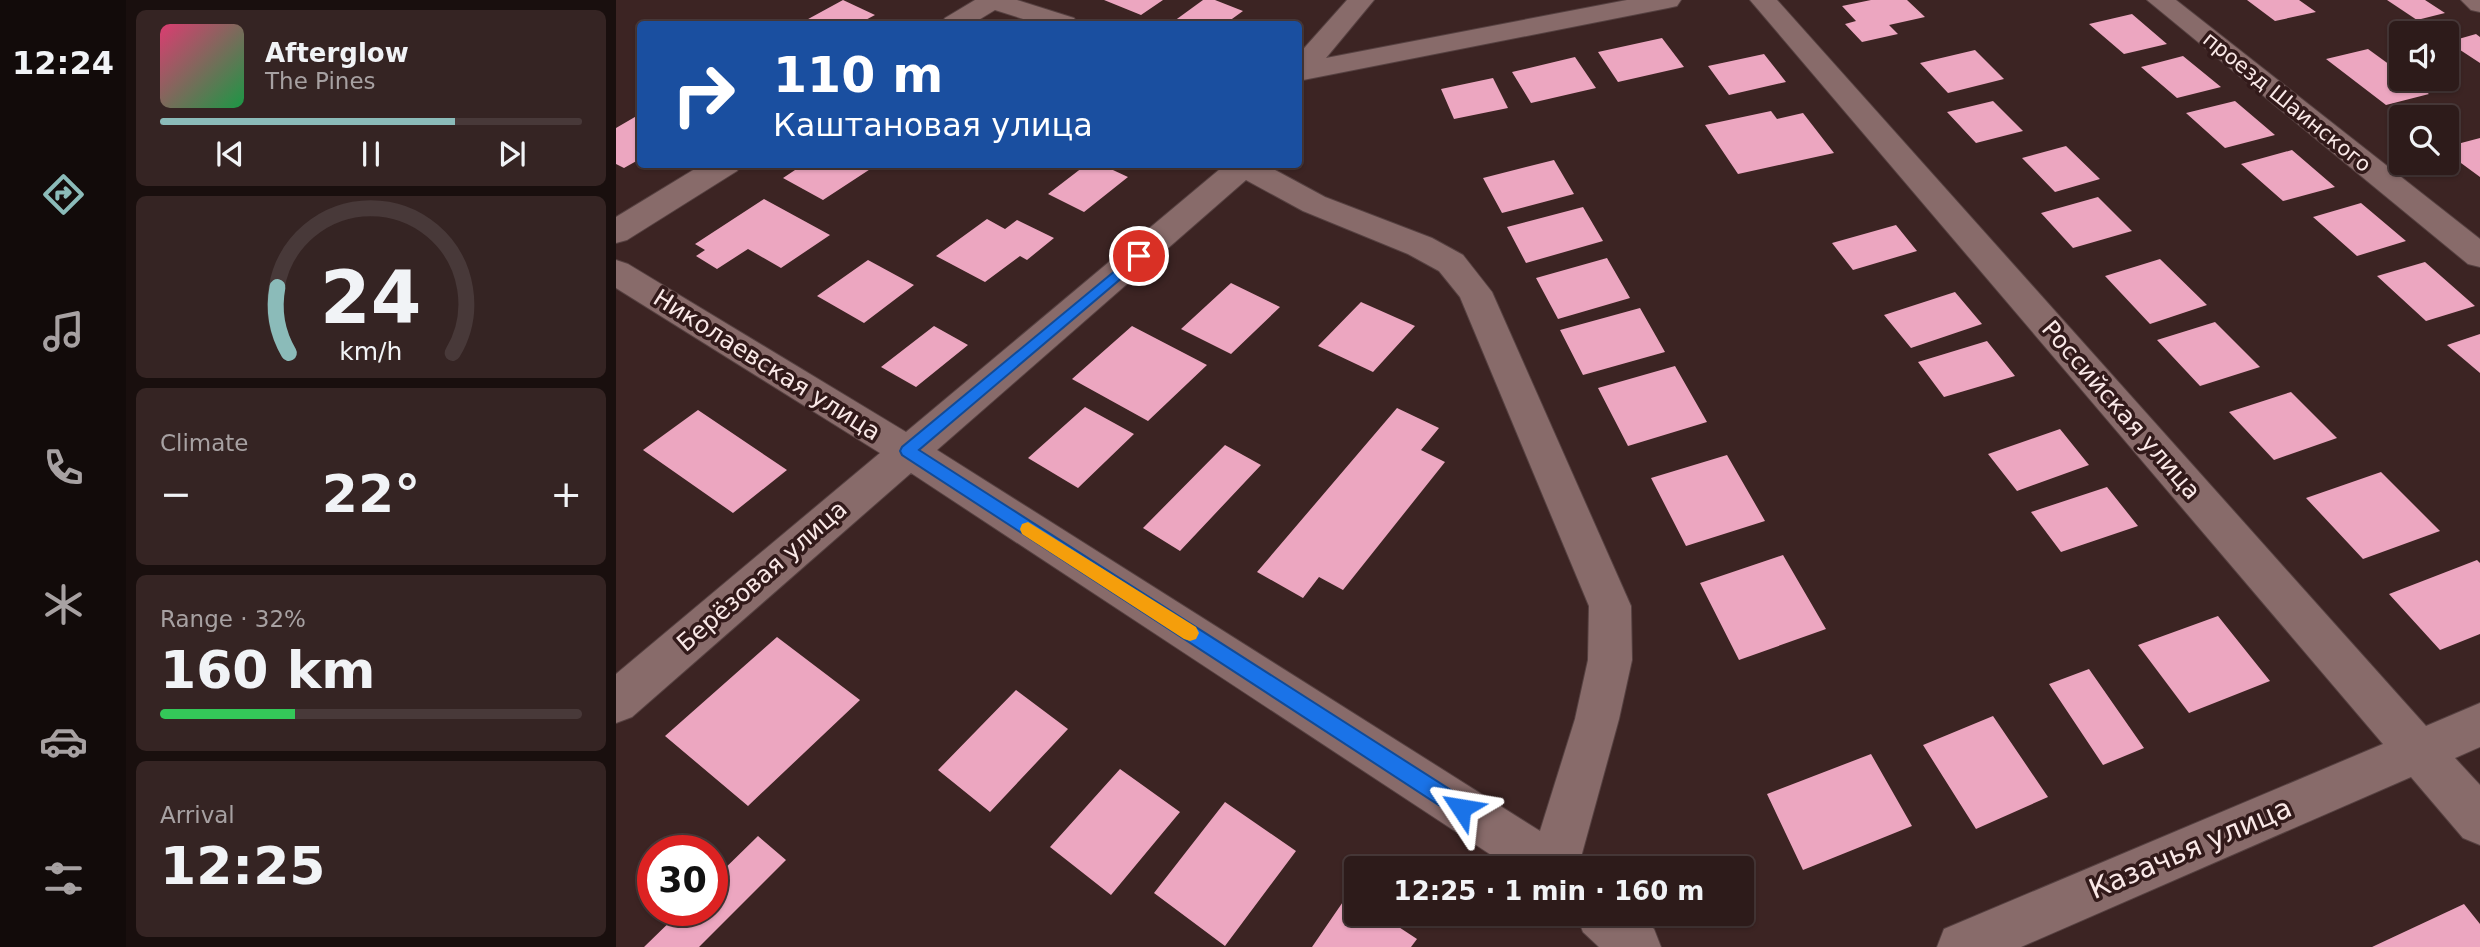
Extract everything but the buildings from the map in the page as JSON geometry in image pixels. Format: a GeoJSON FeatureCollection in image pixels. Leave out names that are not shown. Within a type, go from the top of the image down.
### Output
{"type":"FeatureCollection","features":[{"type":"Feature","properties":{"kind":"street"},"geometry":{"type":"LineString","coordinates":[[959,21],[992,0],[1056,21]]}},
{"type":"Feature","properties":{"kind":"street"},"geometry":{"type":"LineString","coordinates":[[1302,69],[1361,0]]}},
{"type":"Feature","properties":{"kind":"street"},"geometry":{"type":"LineString","coordinates":[[1302,71],[1668,0]]}},
{"type":"Feature","properties":{"kind":"street","name":"Российская улица"},"geometry":{"type":"LineString","coordinates":[[1763,0],[2480,821]]}},
{"type":"Feature","properties":{"kind":"street","name":"проезд Шаинского"},"geometry":{"type":"LineString","coordinates":[[2160,0],[2480,256]]}},
{"type":"Feature","properties":{"kind":"street"},"geometry":{"type":"LineString","coordinates":[[2474,0],[2480,4]]}},
{"type":"Feature","properties":{"kind":"street"},"geometry":{"type":"LineString","coordinates":[[616,232],[720,168]]}},
{"type":"Feature","properties":{"kind":"street","name":"Берёзовая улица"},"geometry":{"type":"LineString","coordinates":[[616,702],[907,451],[1243,168]]}},
{"type":"Feature","properties":{"kind":"street"},"geometry":{"type":"LineString","coordinates":[[1249,168],[1314,204],[1420,246],[1451,263],[1475,292],[1610,606],[1610,660],[1597,719],[1557,856]]}},
{"type":"Feature","properties":{"kind":"street","name":"Николаевская улица"},"geometry":{"type":"LineString","coordinates":[[616,272],[907,451],[1534,856]]}},
{"type":"Feature","properties":{"kind":"street","name":"Казачья улица"},"geometry":{"type":"LineString","coordinates":[[1962,947],[2480,724]]}},
{"type":"Feature","properties":{"kind":"street"},"geometry":{"type":"LineString","coordinates":[[1614,926],[1636,947]]}},
{"type":"Feature","properties":{"kind":"slow traffic"},"geometry":{"type":"LineString","coordinates":[[1028,529],[1190,633]]}},
{"type":"Feature","properties":{"kind":"route"},"geometry":{"type":"LineString","coordinates":[[1139,256],[907,451],[1461,808]]}}]}
